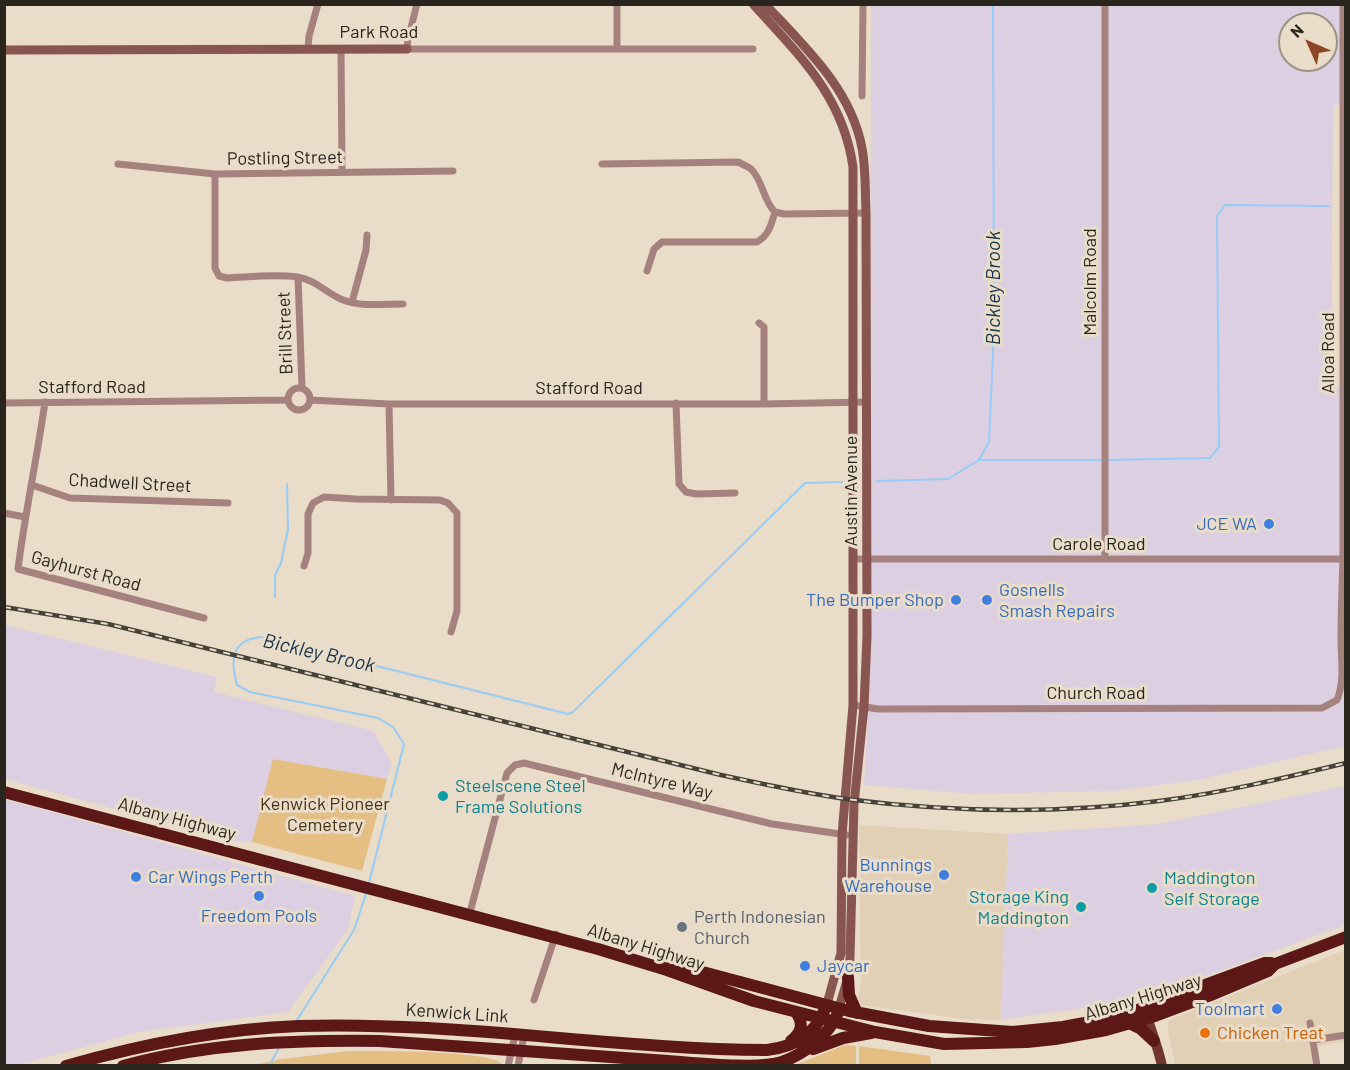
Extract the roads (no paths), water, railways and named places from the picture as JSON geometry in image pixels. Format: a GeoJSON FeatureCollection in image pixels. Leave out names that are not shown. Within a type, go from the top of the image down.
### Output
{"type":"FeatureCollection","features":[{"type":"Feature","properties":{"kind":"highway","name":"Albany Highway"},"geometry":{"type":"LineString","coordinates":[[4,785],[556,936],[857,1012],[929,1026],[1013,1032],[1085,1024],[1149,1012]]}},
{"type":"Feature","properties":{"kind":"highway","name":"Albany Highway"},"geometry":{"type":"LineString","coordinates":[[4,792],[359,883]]}},
{"type":"Feature","properties":{"kind":"highway","name":"Albany Highway"},"geometry":{"type":"LineString","coordinates":[[556,936],[640,961],[754,1000],[827,1020],[934,1043],[985,1044],[1055,1039],[1106,1030],[1129,1023],[1149,1012],[1265,963],[1275,964],[1346,937]]}},
{"type":"Feature","properties":{"kind":"highway"},"geometry":{"type":"LineString","coordinates":[[848,977],[849,995],[857,1012]]}},
{"type":"Feature","properties":{"kind":"highway","name":"Kenwick Link"},"geometry":{"type":"LineString","coordinates":[[123,1065],[175,1053],[254,1044],[345,1040],[726,1065],[761,1065],[783,1062],[810,1046],[826,1032],[827,1020],[833,1006]]}},
{"type":"Feature","properties":{"kind":"highway"},"geometry":{"type":"LineString","coordinates":[[780,1048],[800,1033],[801,1021],[796,1012]]}},
{"type":"Feature","properties":{"kind":"highway","name":"Kenwick Link"},"geometry":{"type":"LineString","coordinates":[[66,1065],[123,1049],[171,1040],[298,1026],[385,1026],[733,1049],[790,1046],[827,1020]]}},
{"type":"Feature","properties":{"kind":"highway"},"geometry":{"type":"LineString","coordinates":[[1129,1023],[1141,1029],[1156,1043]]}},
{"type":"Feature","properties":{"kind":"highway"},"geometry":{"type":"LineString","coordinates":[[783,1062],[835,1040],[875,1032]]}},
{"type":"Feature","properties":{"kind":"main road","name":"Austin Avenue"},"geometry":{"type":"LineString","coordinates":[[764,8],[831,77],[845,102],[862,147],[866,213],[867,402],[864,707],[852,835],[848,977],[833,1006]]}},
{"type":"Feature","properties":{"kind":"main road","name":"Austin Avenue"},"geometry":{"type":"LineString","coordinates":[[764,8],[812,69],[830,97],[842,121],[853,167],[853,705],[842,835],[841,953],[833,1006]]}},
{"type":"Feature","properties":{"kind":"main road","name":"Park Road"},"geometry":{"type":"LineString","coordinates":[[4,50],[407,49]]}},
{"type":"Feature","properties":{"kind":"main road"},"geometry":{"type":"LineString","coordinates":[[1149,1012],[1162,1065]]}},
{"type":"Feature","properties":{"kind":"street"},"geometry":{"type":"LineString","coordinates":[[308,49],[309,36],[318,4]]}},
{"type":"Feature","properties":{"kind":"street"},"geometry":{"type":"LineString","coordinates":[[407,49],[417,4]]}},
{"type":"Feature","properties":{"kind":"street"},"geometry":{"type":"LineString","coordinates":[[617,4],[617,49]]}},
{"type":"Feature","properties":{"kind":"street"},"geometry":{"type":"LineString","coordinates":[[862,96],[863,4]]}},
{"type":"Feature","properties":{"kind":"street","name":"Malcolm Road"},"geometry":{"type":"LineString","coordinates":[[1105,4],[1105,559]]}},
{"type":"Feature","properties":{"kind":"street","name":"Alloa Road"},"geometry":{"type":"LineString","coordinates":[[1337,700],[1341,691],[1343,642],[1345,107],[1343,4]]}},
{"type":"Feature","properties":{"kind":"street"},"geometry":{"type":"LineString","coordinates":[[341,49],[342,172]]}},
{"type":"Feature","properties":{"kind":"street","name":"Park Road"},"geometry":{"type":"LineString","coordinates":[[407,49],[753,49]]}},
{"type":"Feature","properties":{"kind":"street"},"geometry":{"type":"LineString","coordinates":[[602,164],[738,162],[751,169],[756,175],[768,206],[775,212],[784,214],[866,213]]}},
{"type":"Feature","properties":{"kind":"street","name":"Postling Street"},"geometry":{"type":"LineString","coordinates":[[118,164],[215,174],[453,171]]}},
{"type":"Feature","properties":{"kind":"street"},"geometry":{"type":"LineString","coordinates":[[215,174],[215,268],[219,276],[227,278],[298,277],[312,281],[341,299],[352,302],[403,304]]}},
{"type":"Feature","properties":{"kind":"street"},"geometry":{"type":"LineString","coordinates":[[647,271],[654,249],[662,242],[758,242],[769,232],[775,212]]}},
{"type":"Feature","properties":{"kind":"street"},"geometry":{"type":"LineString","coordinates":[[352,302],[366,250],[367,235]]}},
{"type":"Feature","properties":{"kind":"street","name":"Brill Street"},"geometry":{"type":"LineString","coordinates":[[298,277],[302,388]]}},
{"type":"Feature","properties":{"kind":"street"},"geometry":{"type":"LineString","coordinates":[[759,323],[764,327],[764,404]]}},
{"type":"Feature","properties":{"kind":"street"},"geometry":{"type":"LineString","coordinates":[[288,400],[292,390],[302,388],[308,393],[310,400]]}},
{"type":"Feature","properties":{"kind":"street","name":"Stafford Road"},"geometry":{"type":"LineString","coordinates":[[4,403],[288,400],[293,408],[301,410],[308,406],[310,400],[389,404],[867,402]]}},
{"type":"Feature","properties":{"kind":"street","name":"Gayhurst Road"},"geometry":{"type":"LineString","coordinates":[[45,402],[18,569],[204,618]]}},
{"type":"Feature","properties":{"kind":"street"},"geometry":{"type":"LineString","coordinates":[[675,403],[679,484],[686,492],[696,494],[735,493]]}},
{"type":"Feature","properties":{"kind":"street"},"geometry":{"type":"LineString","coordinates":[[389,404],[391,500]]}},
{"type":"Feature","properties":{"kind":"street","name":"Chadwell Street"},"geometry":{"type":"LineString","coordinates":[[32,485],[70,498],[228,503]]}},
{"type":"Feature","properties":{"kind":"street"},"geometry":{"type":"LineString","coordinates":[[304,566],[308,553],[308,514],[314,503],[324,497],[448,502],[457,513],[457,611],[451,632]]}},
{"type":"Feature","properties":{"kind":"street"},"geometry":{"type":"LineString","coordinates":[[4,513],[25,517]]}},
{"type":"Feature","properties":{"kind":"street","name":"Carole Road"},"geometry":{"type":"LineString","coordinates":[[854,559],[1343,559]]}},
{"type":"Feature","properties":{"kind":"street","name":"Church Road"},"geometry":{"type":"LineString","coordinates":[[853,705],[864,707],[1322,708],[1337,700]]}},
{"type":"Feature","properties":{"kind":"street","name":"McIntyre Way"},"geometry":{"type":"LineString","coordinates":[[470,913],[507,773],[515,765],[524,763],[772,824],[852,835]]}},
{"type":"Feature","properties":{"kind":"street"},"geometry":{"type":"LineString","coordinates":[[534,1000],[556,936]]}},
{"type":"Feature","properties":{"kind":"street"},"geometry":{"type":"LineString","coordinates":[[1310,1023],[1317,1065]]}},
{"type":"Feature","properties":{"kind":"street"},"geometry":{"type":"LineString","coordinates":[[1313,1040],[1346,1035]]}},
{"type":"Feature","properties":{"kind":"street"},"geometry":{"type":"LineString","coordinates":[[518,1065],[517,1051],[520,1036]]}},
{"type":"Feature","properties":{"kind":"street"},"geometry":{"type":"LineString","coordinates":[[508,1065],[517,1051]]}},
{"type":"Feature","properties":{"kind":"waterway","name":"Bickley Brook"},"geometry":{"type":"LineString","coordinates":[[877,481],[948,479],[979,460],[989,442],[994,330],[993,4]]}},
{"type":"Feature","properties":{"kind":"waterway"},"geometry":{"type":"LineString","coordinates":[[1108,460],[1210,458],[1219,447],[1217,216],[1225,205],[1329,206]]}},
{"type":"Feature","properties":{"kind":"waterway"},"geometry":{"type":"LineString","coordinates":[[979,460],[1102,460]]}},
{"type":"Feature","properties":{"kind":"waterway","name":"Bickley Brook"},"geometry":{"type":"LineString","coordinates":[[369,883],[404,744],[393,727],[378,718],[250,692],[237,685],[234,660],[238,647],[244,642],[261,637],[568,714],[573,712],[805,483],[842,482]]}},
{"type":"Feature","properties":{"kind":"waterway"},"geometry":{"type":"LineString","coordinates":[[275,597],[275,575],[281,563],[288,529],[287,484]]}},
{"type":"Feature","properties":{"kind":"waterway","name":"Bickley Brook"},"geometry":{"type":"LineString","coordinates":[[297,1020],[354,930],[367,891]]}},
{"type":"Feature","properties":{"kind":"waterway","name":"Bickley Brook"},"geometry":{"type":"LineString","coordinates":[[269,1066],[279,1048]]}},
{"type":"Feature","properties":{"kind":"railway"},"geometry":{"type":"LineString","coordinates":[[4,607],[108,624],[721,775],[846,799],[963,809],[1081,808],[1206,794],[1346,763]]}},
{"type":"Feature","properties":{"kind":"place","name":"JCE WA"},"geometry":{"type":"Point","coordinates":[1269,524]}},
{"type":"Feature","properties":{"kind":"place","name":"The Bumper Shop"},"geometry":{"type":"Point","coordinates":[956,600]}},
{"type":"Feature","properties":{"kind":"place","name":"Gosnells Smash Repairs"},"geometry":{"type":"Point","coordinates":[987,600]}},
{"type":"Feature","properties":{"kind":"place","name":"Steelscene Steel Frame Solutions"},"geometry":{"type":"Point","coordinates":[443,796]}},
{"type":"Feature","properties":{"kind":"place","name":"Bunnings Warehouse"},"geometry":{"type":"Point","coordinates":[944,875]}},
{"type":"Feature","properties":{"kind":"place","name":"Car Wings Perth"},"geometry":{"type":"Point","coordinates":[136,877]}},
{"type":"Feature","properties":{"kind":"place","name":"Maddington Self Storage"},"geometry":{"type":"Point","coordinates":[1152,888]}},
{"type":"Feature","properties":{"kind":"place","name":"Freedom Pools"},"geometry":{"type":"Point","coordinates":[259,896]}},
{"type":"Feature","properties":{"kind":"place","name":"Storage King Maddington"},"geometry":{"type":"Point","coordinates":[1081,907]}},
{"type":"Feature","properties":{"kind":"place","name":"Perth Indonesian Church"},"geometry":{"type":"Point","coordinates":[682,927]}},
{"type":"Feature","properties":{"kind":"place","name":"Jaycar"},"geometry":{"type":"Point","coordinates":[805,966]}},
{"type":"Feature","properties":{"kind":"place","name":"Toolmart"},"geometry":{"type":"Point","coordinates":[1277,1009]}},
{"type":"Feature","properties":{"kind":"place","name":"Chicken Treat"},"geometry":{"type":"Point","coordinates":[1205,1033]}},
{"type":"Feature","properties":{"kind":"park label","name":"Kenwick Pioneer Cemetery"},"geometry":{"type":"Point","coordinates":[325,814]}}]}
